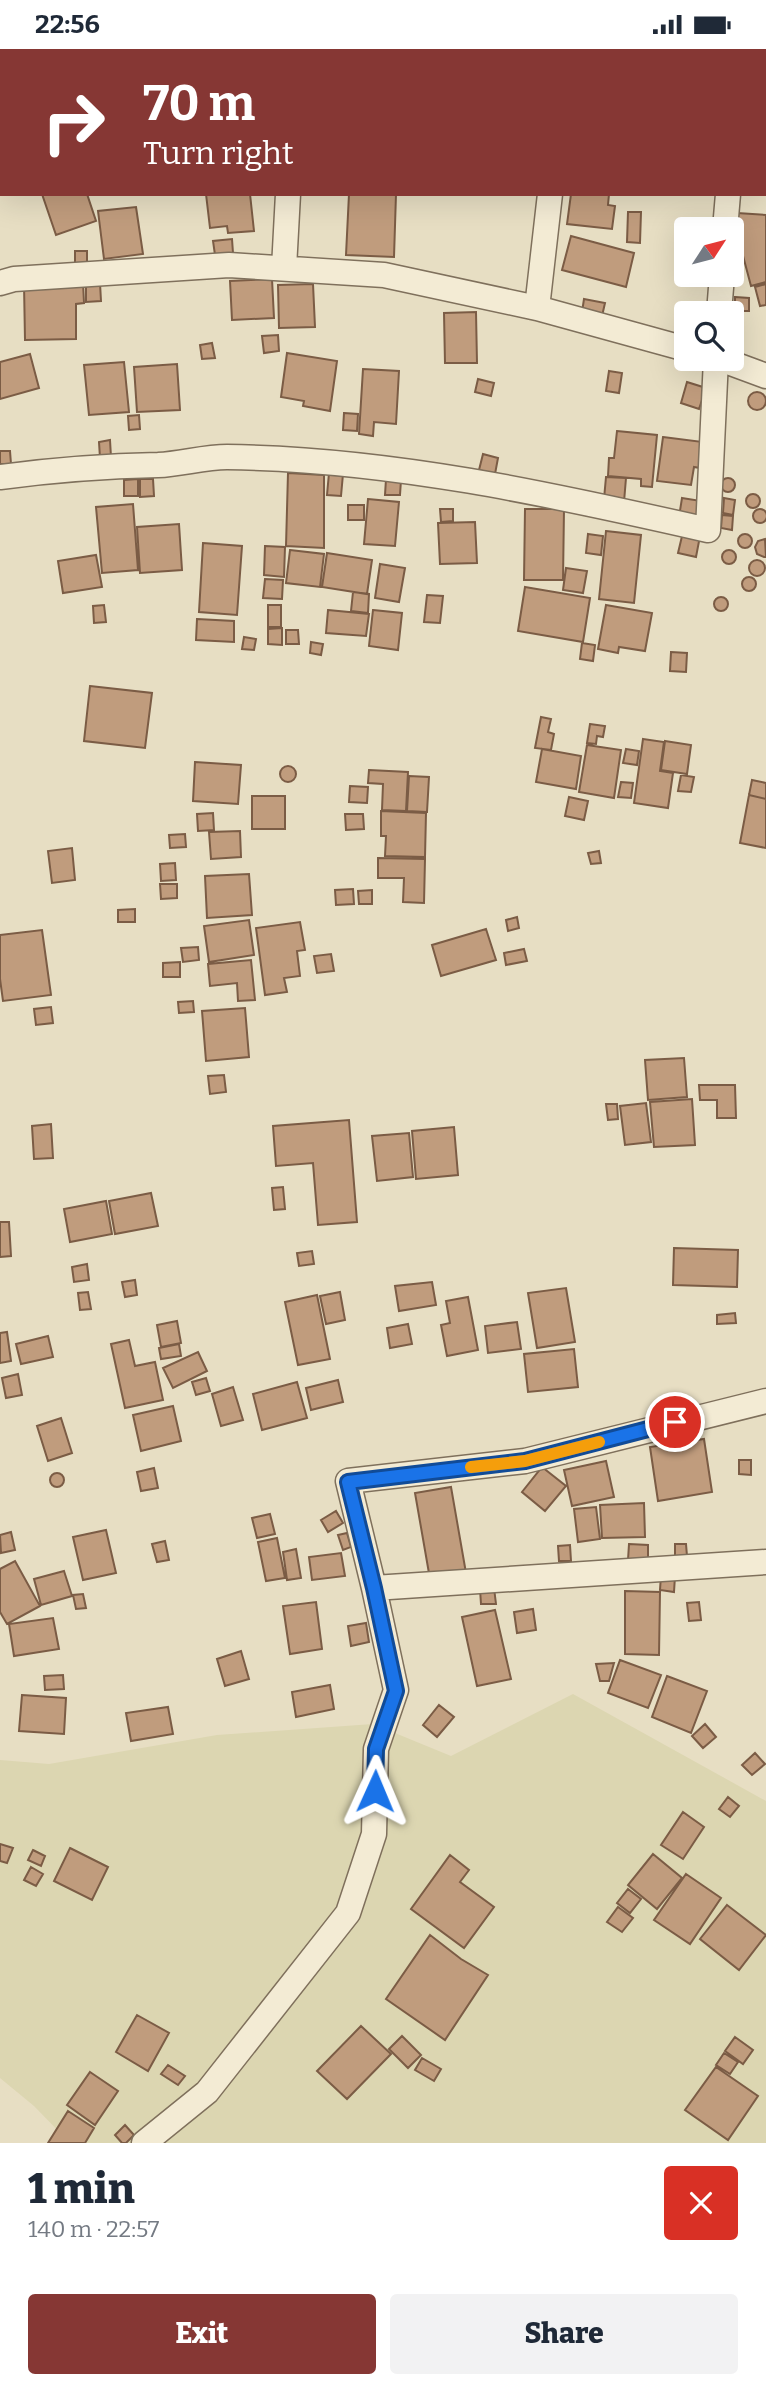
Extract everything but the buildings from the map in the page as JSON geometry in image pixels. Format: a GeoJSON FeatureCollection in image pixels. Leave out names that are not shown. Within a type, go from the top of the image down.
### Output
{"type":"FeatureCollection","features":[{"type":"Feature","properties":{"kind":"street"},"geometry":{"type":"LineString","coordinates":[[284,268],[288,196]]}},
{"type":"Feature","properties":{"kind":"street"},"geometry":{"type":"LineString","coordinates":[[537,308],[550,196]]}},
{"type":"Feature","properties":{"kind":"street"},"geometry":{"type":"LineString","coordinates":[[726,217],[728,196]]}},
{"type":"Feature","properties":{"kind":"street"},"geometry":{"type":"LineString","coordinates":[[0,283],[14,279],[215,266],[384,275],[537,308],[674,346]]}},
{"type":"Feature","properties":{"kind":"street"},"geometry":{"type":"LineString","coordinates":[[744,368],[766,376]]}},
{"type":"Feature","properties":{"kind":"street"},"geometry":{"type":"LineString","coordinates":[[0,477],[111,465],[160,465],[224,457],[316,462],[424,473],[534,491],[708,530],[717,371]]}},
{"type":"Feature","properties":{"kind":"street"},"geometry":{"type":"LineString","coordinates":[[144,2143],[207,2092],[348,1913],[374,1834],[376,1749],[396,1691],[348,1482],[525,1461],[766,1401]]}},
{"type":"Feature","properties":{"kind":"street"},"geometry":{"type":"LineString","coordinates":[[374,1588],[766,1562]]}},
{"type":"Feature","properties":{"kind":"shaded area"},"geometry":{"type":"Polygon","coordinates":[[[573,1694],[766,1801],[766,2143],[70,2143],[34,2106],[0,2078],[0,1760],[49,1764],[217,1735],[373,1724],[451,1756],[573,1694]]]}},
{"type":"Feature","properties":{"kind":"slow traffic"},"geometry":{"type":"LineString","coordinates":[[471,1467],[525,1461],[599,1442]]}},
{"type":"Feature","properties":{"kind":"route"},"geometry":{"type":"LineString","coordinates":[[375,1791],[376,1749],[396,1691],[348,1482],[525,1461],[675,1422]]}}]}
